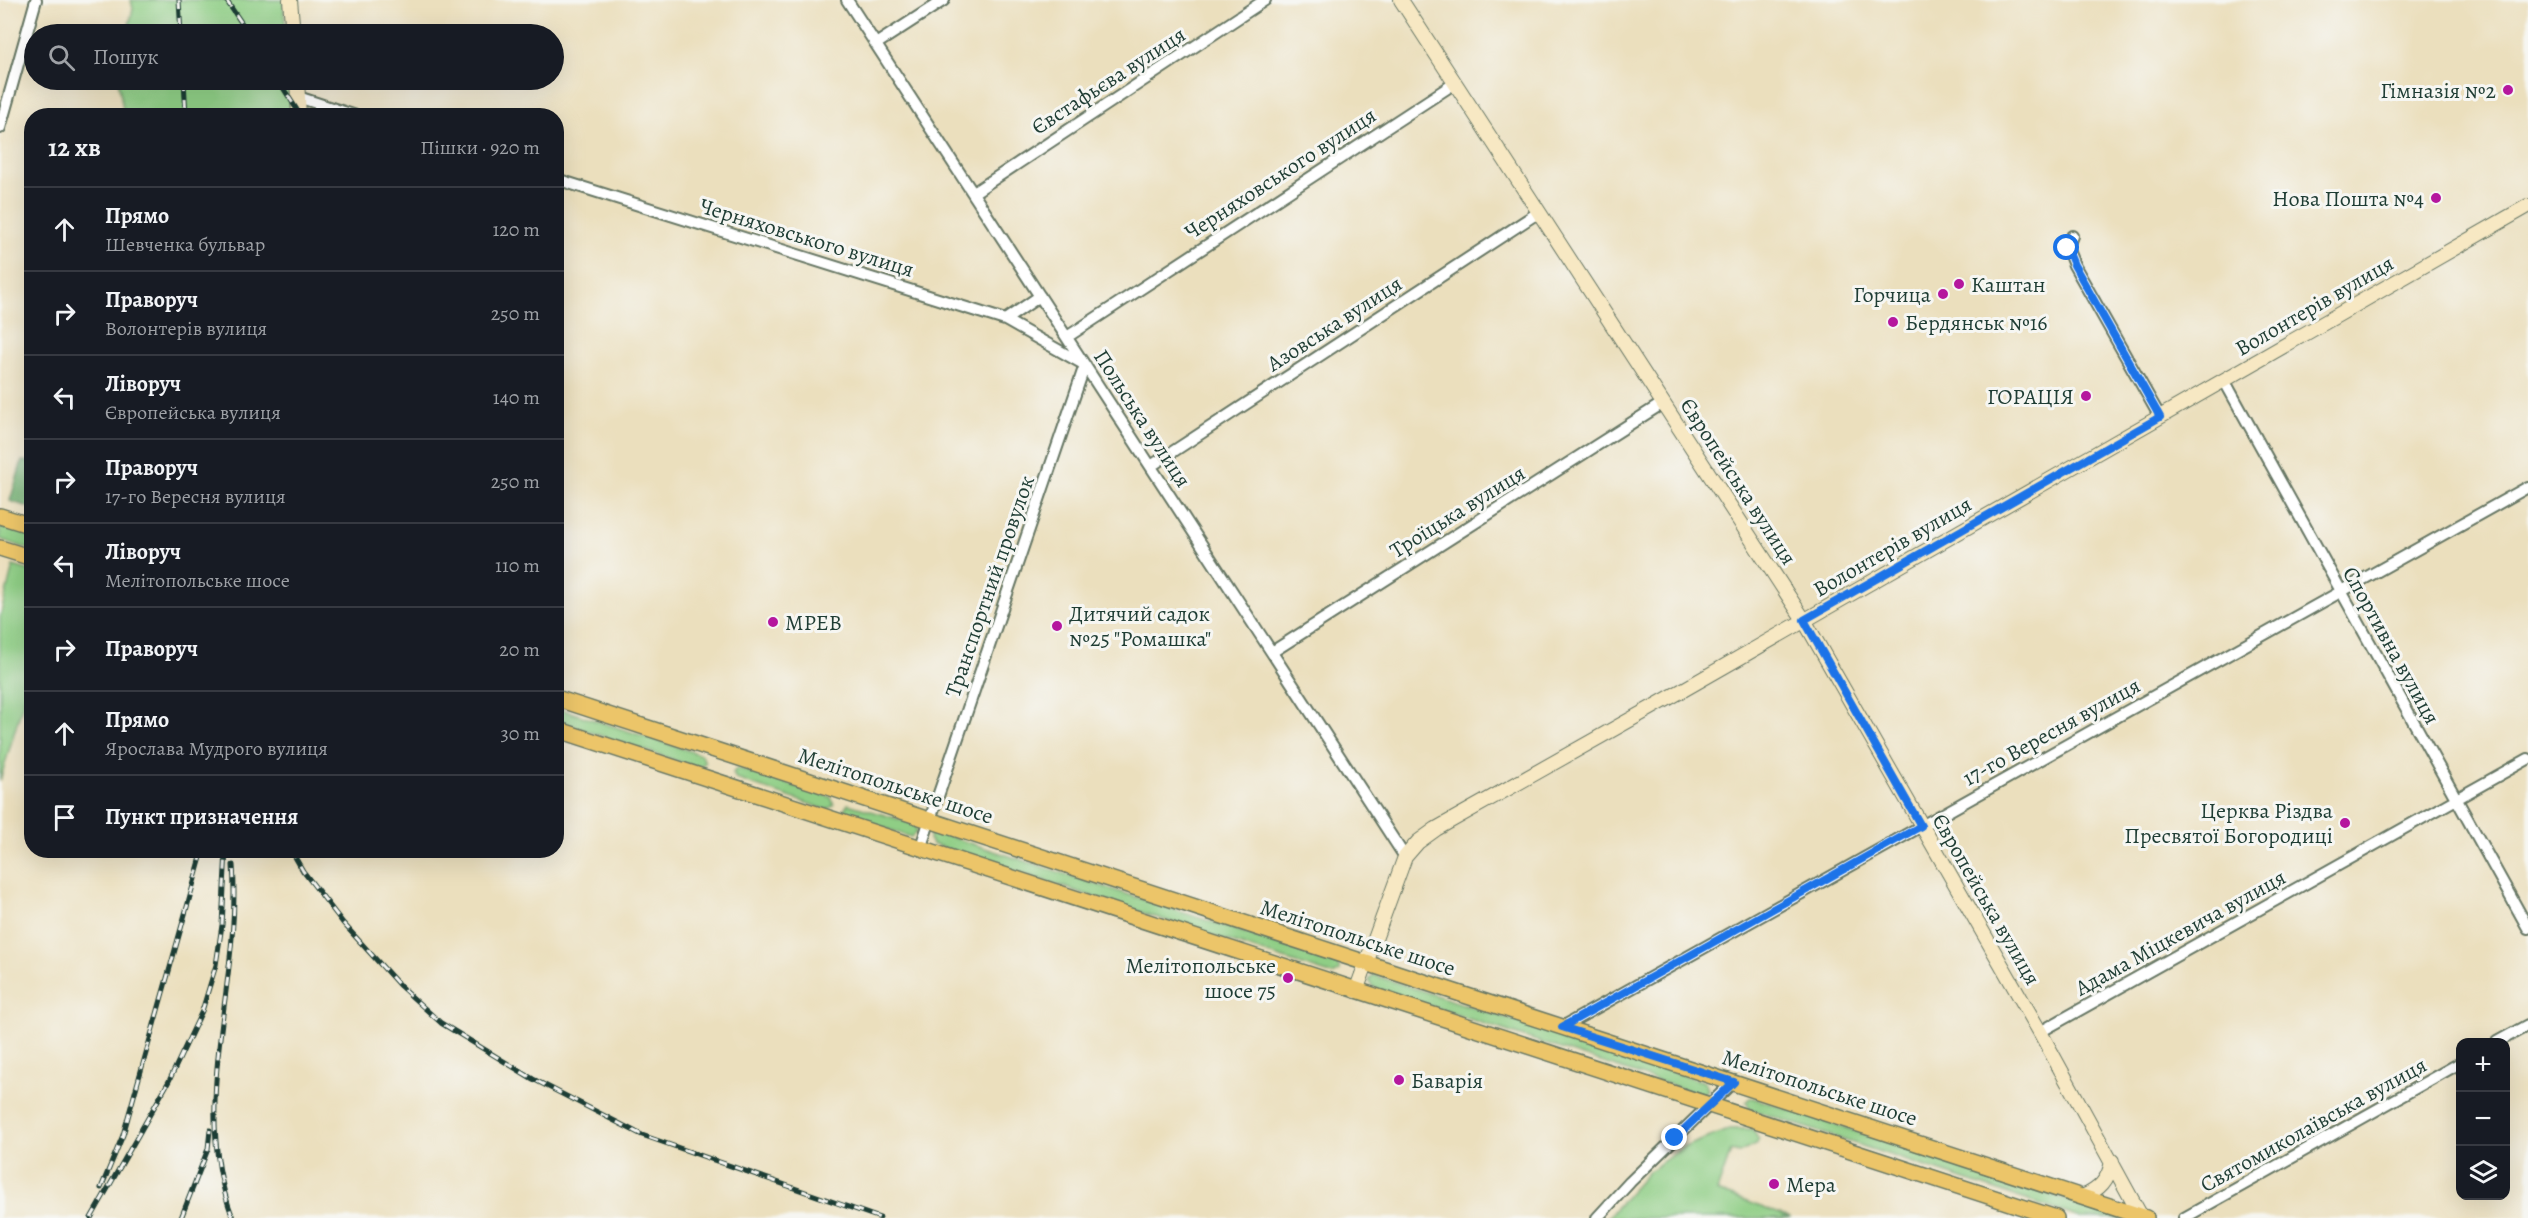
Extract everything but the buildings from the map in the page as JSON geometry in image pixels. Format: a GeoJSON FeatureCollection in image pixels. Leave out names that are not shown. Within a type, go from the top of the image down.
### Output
{"type":"FeatureCollection","features":[{"type":"Feature","properties":{"kind":"main road"},"geometry":{"type":"LineString","coordinates":[[0,516],[24,524]]}},
{"type":"Feature","properties":{"kind":"main road"},"geometry":{"type":"LineString","coordinates":[[0,548],[24,556]]}},
{"type":"Feature","properties":{"kind":"main road","name":"Мелітопольське шосе"},"geometry":{"type":"LineString","coordinates":[[564,701],[2144,1218]]}},
{"type":"Feature","properties":{"kind":"main road"},"geometry":{"type":"LineString","coordinates":[[564,732],[2056,1218]]}},
{"type":"Feature","properties":{"kind":"street"},"geometry":{"type":"LineString","coordinates":[[29,24],[36,0]]}},
{"type":"Feature","properties":{"kind":"street"},"geometry":{"type":"LineString","coordinates":[[290,0],[292,24]]}},
{"type":"Feature","properties":{"kind":"street","name":"Польська вулиця"},"geometry":{"type":"LineString","coordinates":[[847,0],[1405,857]]}},
{"type":"Feature","properties":{"kind":"street"},"geometry":{"type":"LineString","coordinates":[[876,44],[944,0]]}},
{"type":"Feature","properties":{"kind":"street","name":"Євстафьєва вулиця"},"geometry":{"type":"LineString","coordinates":[[973,193],[1265,0]]}},
{"type":"Feature","properties":{"kind":"street","name":"Європейська вулиця"},"geometry":{"type":"LineString","coordinates":[[1401,0],[1804,620],[2144,1218]]}},
{"type":"Feature","properties":{"kind":"street"},"geometry":{"type":"LineString","coordinates":[[0,128],[24,43]]}},
{"type":"Feature","properties":{"kind":"street","name":"Черняховського вулиця"},"geometry":{"type":"LineString","coordinates":[[1067,337],[1455,83]]}},
{"type":"Feature","properties":{"kind":"street"},"geometry":{"type":"LineString","coordinates":[[298,90],[299,108]]}},
{"type":"Feature","properties":{"kind":"street"},"geometry":{"type":"LineString","coordinates":[[298,97],[332,108]]}},
{"type":"Feature","properties":{"kind":"street","name":"Черняховського вулиця"},"geometry":{"type":"LineString","coordinates":[[564,182],[1005,320],[1085,365]]}},
{"type":"Feature","properties":{"kind":"street","name":"Волонтерів вулиця"},"geometry":{"type":"LineString","coordinates":[[1356,991],[1405,857],[1418,842],[1436,829],[2528,206]]}},
{"type":"Feature","properties":{"kind":"street","name":"Азовська вулиця"},"geometry":{"type":"LineString","coordinates":[[1151,466],[1539,212]]}},
{"type":"Feature","properties":{"kind":"street"},"geometry":{"type":"LineString","coordinates":[[2072,236],[2067,248],[2074,265],[2160,417]]}},
{"type":"Feature","properties":{"kind":"street"},"geometry":{"type":"LineString","coordinates":[[1005,320],[1040,296]]}},
{"type":"Feature","properties":{"kind":"street","name":"Транспортний провулок"},"geometry":{"type":"LineString","coordinates":[[920,849],[1085,365]]}},
{"type":"Feature","properties":{"kind":"street","name":"Спортивна вулиця"},"geometry":{"type":"LineString","coordinates":[[2224,380],[2528,928]]}},
{"type":"Feature","properties":{"kind":"street","name":"Троїцька вулиця"},"geometry":{"type":"LineString","coordinates":[[1272,652],[1663,403]]}},
{"type":"Feature","properties":{"kind":"street","name":"17-го Вересня вулиця"},"geometry":{"type":"LineString","coordinates":[[1562,1027],[2528,486]]}},
{"type":"Feature","properties":{"kind":"street","name":"Адама Міцкевича вулиця"},"geometry":{"type":"LineString","coordinates":[[2040,1032],[2528,759]]}},
{"type":"Feature","properties":{"kind":"street"},"geometry":{"type":"LineString","coordinates":[[2504,1038],[2528,1025]]}},
{"type":"Feature","properties":{"kind":"street","name":"Святомиколаївська вулиця"},"geometry":{"type":"LineString","coordinates":[[2184,1218],[2456,1065]]}},
{"type":"Feature","properties":{"kind":"street"},"geometry":{"type":"LineString","coordinates":[[1597,1218],[1630,1182],[1734,1082]]}},
{"type":"Feature","properties":{"kind":"street"},"geometry":{"type":"LineString","coordinates":[[2082,1197],[2098,1189],[2104,1182],[2112,1161]]}},
{"type":"Feature","properties":{"kind":"green space"},"geometry":{"type":"Polygon","coordinates":[[[131,0],[283,0],[285,24],[129,24],[133,9],[131,0]]]}},
{"type":"Feature","properties":{"kind":"green space"},"geometry":{"type":"Polygon","coordinates":[[[120,90],[292,90],[293,108],[123,108],[120,90]]]}},
{"type":"Feature","properties":{"kind":"green space"},"geometry":{"type":"Polygon","coordinates":[[[22,461],[24,461],[24,506],[10,501],[22,461]]]}},
{"type":"Feature","properties":{"kind":"green space"},"geometry":{"type":"Polygon","coordinates":[[[0,526],[24,534],[24,548],[0,539],[0,526]]]}},
{"type":"Feature","properties":{"kind":"green space"},"geometry":{"type":"Polygon","coordinates":[[[13,566],[24,569],[24,700],[0,781],[0,617],[13,566]]]}},
{"type":"Feature","properties":{"kind":"green space"},"geometry":{"type":"Polygon","coordinates":[[[564,710],[702,755],[705,763],[698,768],[564,723],[564,710]]]}},
{"type":"Feature","properties":{"kind":"green space"},"geometry":{"type":"Polygon","coordinates":[[[737,768],[831,797],[834,805],[827,810],[736,779],[733,773],[737,768]]]}},
{"type":"Feature","properties":{"kind":"green space"},"geometry":{"type":"Polygon","coordinates":[[[848,804],[915,824],[917,832],[911,837],[848,816],[844,809],[848,804]]]}},
{"type":"Feature","properties":{"kind":"green space"},"geometry":{"type":"Polygon","coordinates":[[[936,832],[1337,963],[1340,971],[1333,975],[932,844],[929,839],[930,834],[936,832]]]}},
{"type":"Feature","properties":{"kind":"green space"},"geometry":{"type":"Polygon","coordinates":[[[1373,975],[1705,1082],[1708,1090],[1701,1095],[1372,987],[1369,980],[1373,975]]]}},
{"type":"Feature","properties":{"kind":"green space"},"geometry":{"type":"Polygon","coordinates":[[[1750,1098],[2123,1218],[2081,1218],[1750,1109],[1746,1102],[1750,1098]]]}},
{"type":"Feature","properties":{"kind":"green space"},"geometry":{"type":"Polygon","coordinates":[[[1730,1129],[1753,1129],[1758,1139],[1757,1144],[1739,1153],[1731,1151],[1717,1191],[1791,1218],[1607,1218],[1648,1172],[1682,1148],[1730,1129]]]}},
{"type":"Feature","properties":{"kind":"railway"},"geometry":{"type":"LineString","coordinates":[[179,0],[180,24]]}},
{"type":"Feature","properties":{"kind":"railway"},"geometry":{"type":"LineString","coordinates":[[226,0],[242,24]]}},
{"type":"Feature","properties":{"kind":"railway"},"geometry":{"type":"LineString","coordinates":[[185,90],[186,108]]}},
{"type":"Feature","properties":{"kind":"railway"},"geometry":{"type":"LineString","coordinates":[[284,90],[296,108]]}},
{"type":"Feature","properties":{"kind":"railway"},"geometry":{"type":"LineString","coordinates":[[101,1188],[123,1135],[201,858]]}},
{"type":"Feature","properties":{"kind":"railway"},"geometry":{"type":"LineString","coordinates":[[91,1218],[169,1081],[202,1011],[216,965],[222,925],[226,858]]}},
{"type":"Feature","properties":{"kind":"railway"},"geometry":{"type":"LineString","coordinates":[[296,858],[343,923],[400,986],[441,1023],[533,1079],[642,1135],[880,1218]]}},
{"type":"Feature","properties":{"kind":"railway"},"geometry":{"type":"LineString","coordinates":[[233,865],[234,909],[216,1087],[215,1131],[220,1175],[233,1218]]}},
{"type":"Feature","properties":{"kind":"railway"},"geometry":{"type":"LineString","coordinates":[[181,1218],[208,1149],[210,1130]]}},
{"type":"Feature","properties":{"kind":"place","name":"Гімназія №2"},"geometry":{"type":"Point","coordinates":[2508,90]}},
{"type":"Feature","properties":{"kind":"place","name":"Нова Пошта №4"},"geometry":{"type":"Point","coordinates":[2436,198]}},
{"type":"Feature","properties":{"kind":"place","name":"Каштан"},"geometry":{"type":"Point","coordinates":[1959,284]}},
{"type":"Feature","properties":{"kind":"place","name":"Горчица"},"geometry":{"type":"Point","coordinates":[1943,294]}},
{"type":"Feature","properties":{"kind":"place","name":"Бердянськ №16"},"geometry":{"type":"Point","coordinates":[1893,322]}},
{"type":"Feature","properties":{"kind":"place","name":"ГОРАЦІЯ"},"geometry":{"type":"Point","coordinates":[2086,396]}},
{"type":"Feature","properties":{"kind":"place","name":"МРЕВ"},"geometry":{"type":"Point","coordinates":[773,622]}},
{"type":"Feature","properties":{"kind":"place","name":"Дитячий садок №25 \"Ромашка\""},"geometry":{"type":"Point","coordinates":[1057,626]}},
{"type":"Feature","properties":{"kind":"place","name":"Церква Різдва Пресвятої Богородиці"},"geometry":{"type":"Point","coordinates":[2345,823]}},
{"type":"Feature","properties":{"kind":"place","name":"Мелітопольське шосе 75"},"geometry":{"type":"Point","coordinates":[1288,978]}},
{"type":"Feature","properties":{"kind":"place","name":"Баварія"},"geometry":{"type":"Point","coordinates":[1399,1080]}},
{"type":"Feature","properties":{"kind":"place","name":"Мера"},"geometry":{"type":"Point","coordinates":[1774,1184]}},
{"type":"Feature","properties":{"kind":"route"},"geometry":{"type":"LineString","coordinates":[[1675,1138],[1734,1082],[1562,1027],[1921,826],[1804,620],[2160,417],[2074,265],[2067,248]]}}]}
